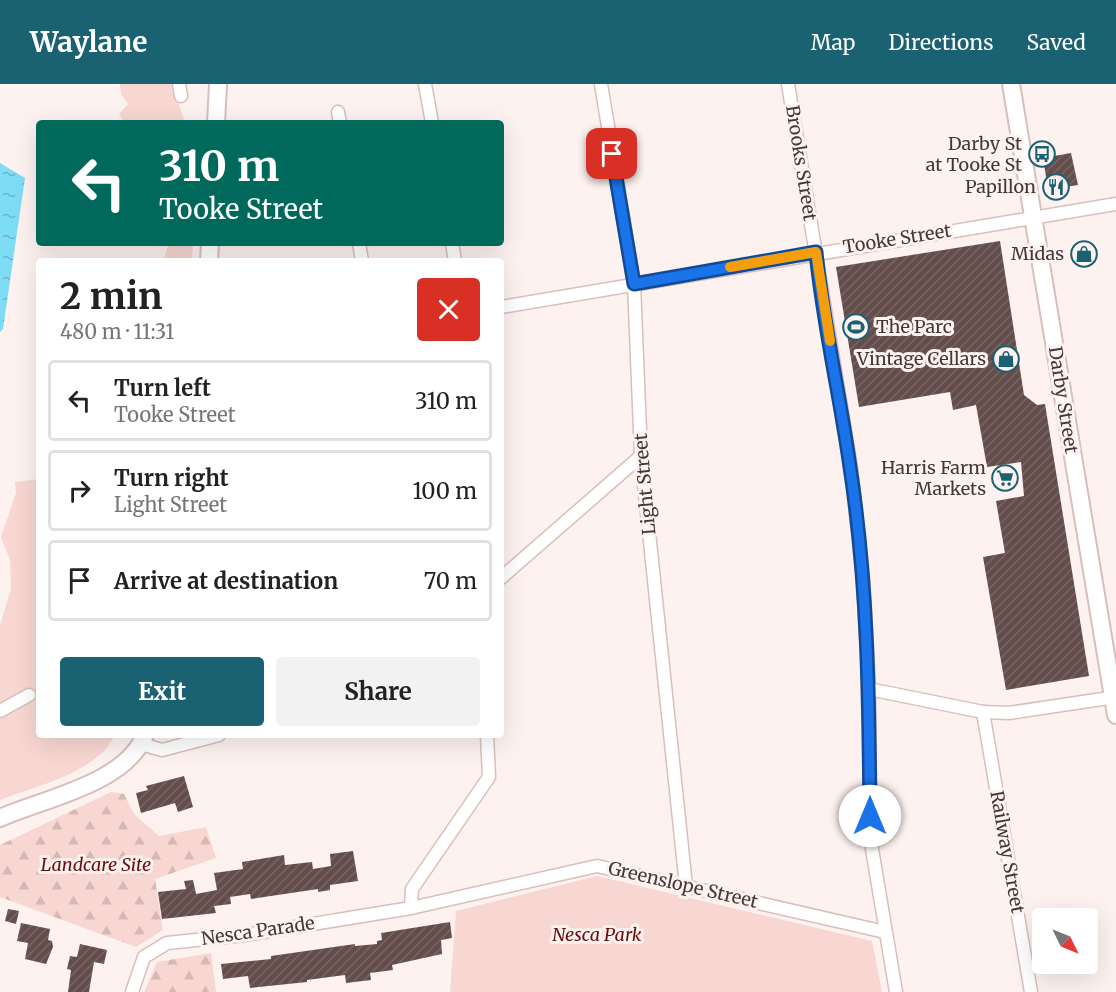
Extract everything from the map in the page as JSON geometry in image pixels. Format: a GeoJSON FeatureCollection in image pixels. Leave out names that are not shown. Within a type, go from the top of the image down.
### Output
{"type":"FeatureCollection","features":[{"type":"Feature","properties":{"kind":"main road"},"geometry":{"type":"LineString","coordinates":[[216,120],[218,84]]}},
{"type":"Feature","properties":{"kind":"main road","name":"Darby Street"},"geometry":{"type":"LineString","coordinates":[[1011,84],[1115,698],[1116,715]]}},
{"type":"Feature","properties":{"kind":"main road"},"geometry":{"type":"LineString","coordinates":[[0,818],[108,775],[123,766],[143,740]]}},
{"type":"Feature","properties":{"kind":"street"},"geometry":{"type":"LineString","coordinates":[[425,84],[431,120]]}},
{"type":"Feature","properties":{"kind":"street","name":"Light Street"},"geometry":{"type":"LineString","coordinates":[[601,84],[634,284],[641,456],[686,886]]}},
{"type":"Feature","properties":{"kind":"street","name":"Brooks Street"},"geometry":{"type":"LineString","coordinates":[[788,84],[851,468],[863,579],[869,689],[870,837],[896,992]]}},
{"type":"Feature","properties":{"kind":"street","name":"Tooke Street"},"geometry":{"type":"LineString","coordinates":[[504,306],[816,252],[1116,204]]}},
{"type":"Feature","properties":{"kind":"street"},"geometry":{"type":"LineString","coordinates":[[504,575],[641,456]]}},
{"type":"Feature","properties":{"kind":"street"},"geometry":{"type":"LineString","coordinates":[[869,689],[983,712],[1009,713],[1115,698]]}},
{"type":"Feature","properties":{"kind":"street"},"geometry":{"type":"LineString","coordinates":[[0,711],[29,695]]}},
{"type":"Feature","properties":{"kind":"street","name":"Railway Street"},"geometry":{"type":"LineString","coordinates":[[983,712],[1031,992]]}},
{"type":"Feature","properties":{"kind":"street"},"geometry":{"type":"LineString","coordinates":[[143,740],[162,750],[208,738]]}},
{"type":"Feature","properties":{"kind":"street"},"geometry":{"type":"LineString","coordinates":[[411,908],[411,889],[489,777],[487,738]]}},
{"type":"Feature","properties":{"kind":"street","name":"Greenslope Street"},"geometry":{"type":"LineString","coordinates":[[411,908],[597,866],[885,932]]}},
{"type":"Feature","properties":{"kind":"street","name":"Nesca Parade"},"geometry":{"type":"LineString","coordinates":[[132,992],[144,957],[167,943],[245,935],[411,908]]}},
{"type":"Feature","properties":{"kind":"green space"},"geometry":{"type":"Polygon","coordinates":[[[120,84],[172,84],[184,120],[122,120],[119,114],[128,104],[121,94],[120,84]]]}},
{"type":"Feature","properties":{"kind":"green space"},"geometry":{"type":"Polygon","coordinates":[[[168,246],[193,246],[192,258],[164,258],[168,246]]]}},
{"type":"Feature","properties":{"kind":"green space"},"geometry":{"type":"Polygon","coordinates":[[[36,479],[36,738],[113,738],[94,760],[80,769],[0,800],[0,625],[11,589],[10,560],[1,537],[16,493],[15,482],[36,479]]]}},
{"type":"Feature","properties":{"kind":"green space","name":"Landcare Site"},"geometry":{"type":"Polygon","coordinates":[[[111,792],[124,794],[134,814],[159,836],[206,827],[216,858],[155,879],[163,930],[136,947],[0,897],[0,845],[111,792]]]}},
{"type":"Feature","properties":{"kind":"green space","name":"Nesca Park"},"geometry":{"type":"Polygon","coordinates":[[[597,876],[872,941],[882,992],[450,992],[456,911],[597,876]]]}},
{"type":"Feature","properties":{"kind":"green space"},"geometry":{"type":"Polygon","coordinates":[[[211,953],[218,992],[144,992],[157,962],[211,953]]]}},
{"type":"Feature","properties":{"kind":"water"},"geometry":{"type":"Polygon","coordinates":[[[0,163],[25,178],[3,329],[0,332],[0,163]]]}},
{"type":"Feature","properties":{"kind":"building"},"geometry":{"type":"Polygon","coordinates":[[[1071,153],[1078,185],[1065,187],[1066,192],[1049,195],[1043,158],[1071,153]]]}},
{"type":"Feature","properties":{"kind":"building"},"geometry":{"type":"Polygon","coordinates":[[[1000,241],[1024,395],[1037,405],[1045,404],[1089,676],[1006,690],[983,557],[1005,553],[996,501],[1024,496],[1021,462],[987,467],[976,405],[953,410],[950,392],[859,407],[836,267],[1000,241]]]}},
{"type":"Feature","properties":{"kind":"building"},"geometry":{"type":"Polygon","coordinates":[[[184,776],[193,807],[178,812],[175,803],[141,813],[136,793],[148,790],[146,786],[184,776]]]}},
{"type":"Feature","properties":{"kind":"building"},"geometry":{"type":"Polygon","coordinates":[[[353,851],[358,881],[330,885],[330,890],[318,892],[318,889],[251,899],[250,894],[230,897],[231,904],[214,906],[216,913],[162,919],[158,892],[186,889],[184,881],[193,880],[196,894],[217,890],[214,873],[243,869],[242,862],[284,855],[285,865],[312,862],[313,869],[331,866],[330,854],[353,851]]]}},
{"type":"Feature","properties":{"kind":"building"},"geometry":{"type":"Polygon","coordinates":[[[8,909],[19,911],[16,924],[5,921],[8,909]]]}},
{"type":"Feature","properties":{"kind":"building"},"geometry":{"type":"Polygon","coordinates":[[[450,922],[452,938],[441,940],[442,954],[392,965],[393,970],[370,973],[371,980],[346,983],[345,975],[250,988],[248,976],[223,979],[221,964],[271,959],[271,956],[355,944],[355,946],[377,944],[377,941],[382,940],[381,933],[450,922]]]}},
{"type":"Feature","properties":{"kind":"building"},"geometry":{"type":"Polygon","coordinates":[[[21,923],[50,929],[48,940],[52,941],[53,947],[46,964],[25,959],[28,943],[17,941],[21,923]]]}},
{"type":"Feature","properties":{"kind":"building"},"geometry":{"type":"Polygon","coordinates":[[[80,944],[107,950],[104,964],[94,962],[89,992],[68,992],[71,970],[67,969],[70,956],[77,957],[80,944]]]}},
{"type":"Feature","properties":{"kind":"slow traffic"},"geometry":{"type":"LineString","coordinates":[[730,267],[816,252],[830,341]]}},
{"type":"Feature","properties":{"kind":"place","name":"Darby St at Tooke St"},"geometry":{"type":"Point","coordinates":[1042,154]}},
{"type":"Feature","properties":{"kind":"place","name":"Papillon"},"geometry":{"type":"Point","coordinates":[1056,187]}},
{"type":"Feature","properties":{"kind":"place","name":"Midas"},"geometry":{"type":"Point","coordinates":[1084,254]}},
{"type":"Feature","properties":{"kind":"place","name":"The Parc"},"geometry":{"type":"Point","coordinates":[856,327]}},
{"type":"Feature","properties":{"kind":"place","name":"Vintage Cellars"},"geometry":{"type":"Point","coordinates":[1006,359]}},
{"type":"Feature","properties":{"kind":"place","name":"Harris Farm Markets"},"geometry":{"type":"Point","coordinates":[1005,478]}},
{"type":"Feature","properties":{"kind":"route"},"geometry":{"type":"LineString","coordinates":[[612,154],[634,284],[816,252],[851,468],[863,579],[869,689],[870,816]]}}]}
